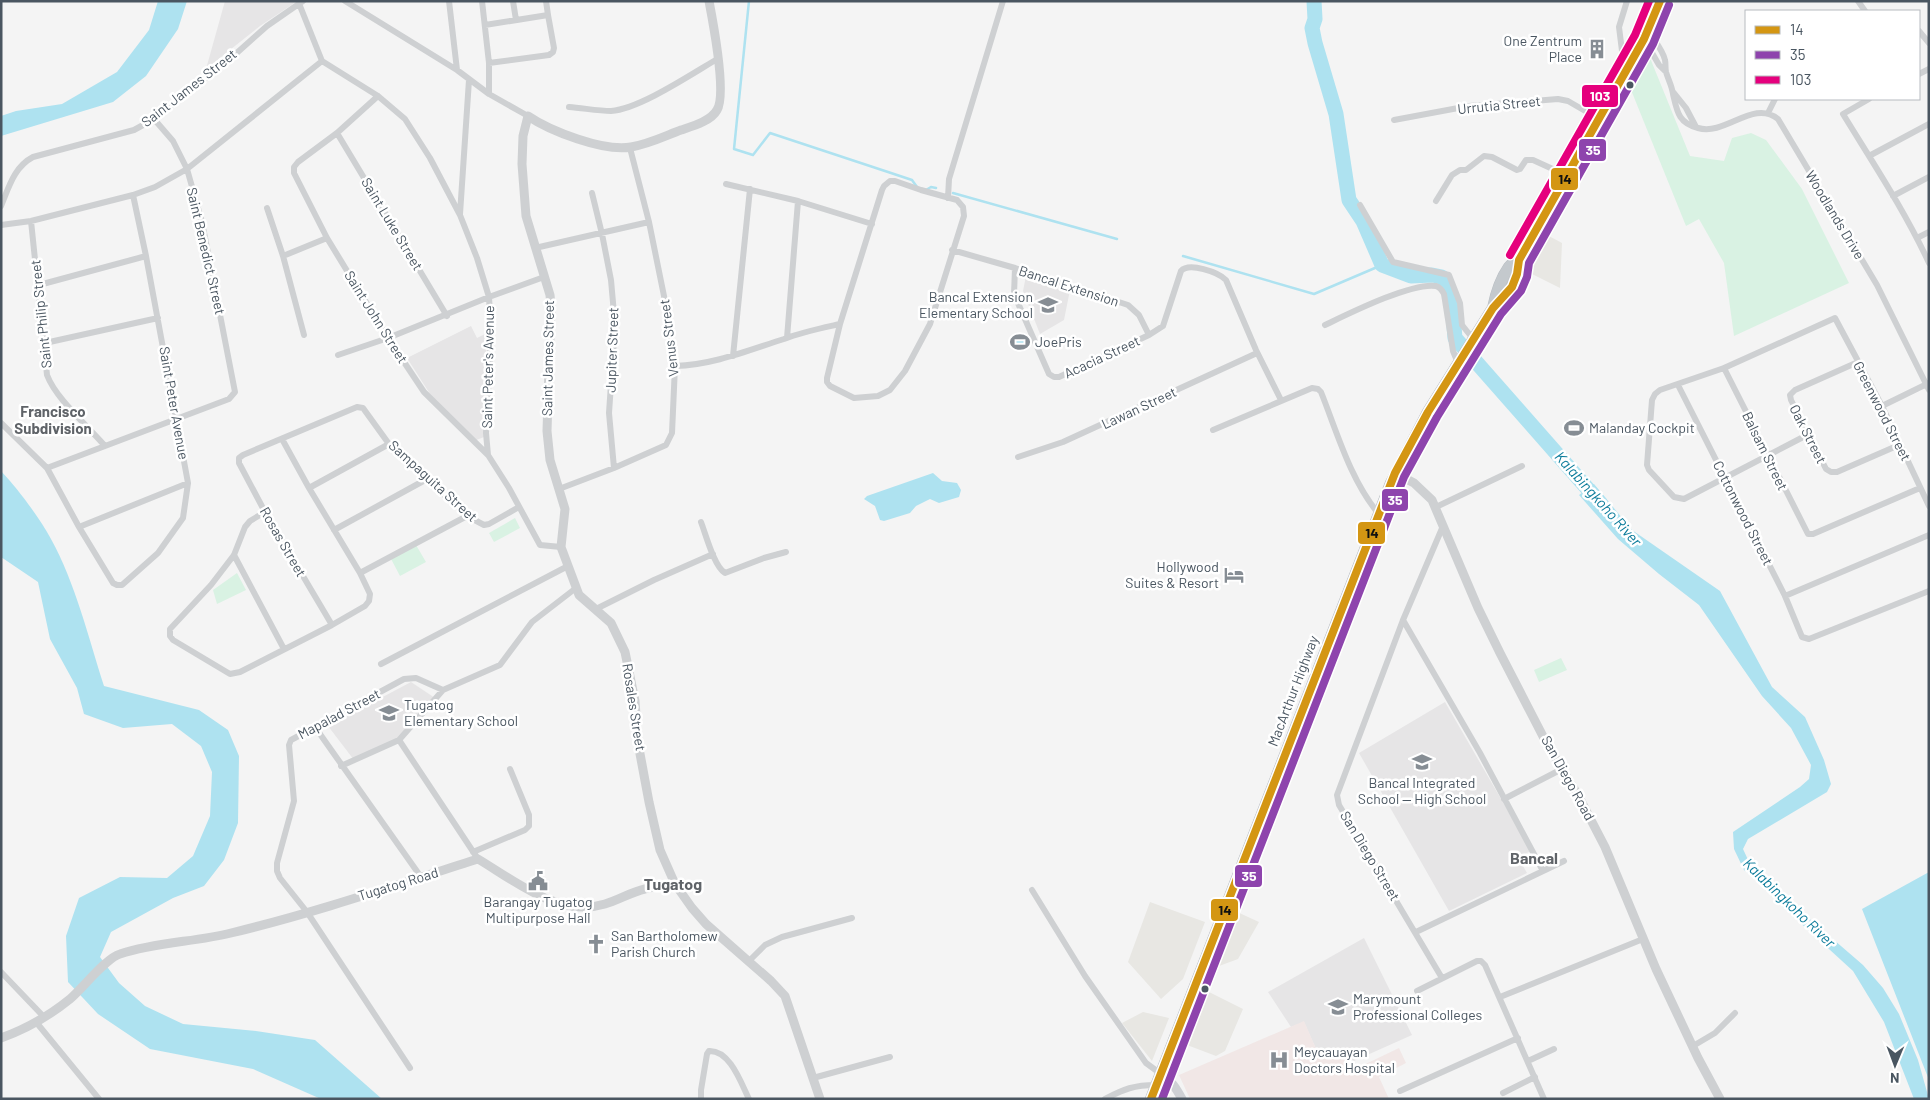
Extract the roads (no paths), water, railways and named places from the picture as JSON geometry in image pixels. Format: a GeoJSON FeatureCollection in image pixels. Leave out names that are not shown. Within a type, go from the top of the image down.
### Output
{"type":"FeatureCollection","features":[{"type":"Feature","properties":{"kind":"highway","name":"MacArthur Highway"},"geometry":{"type":"LineString","coordinates":[[1150,1099],[1395,473],[1428,412],[1493,308],[1506,296],[1520,271],[1519,260],[1632,60],[1647,32],[1660,1]]}},
{"type":"Feature","properties":{"kind":"main road"},"geometry":{"type":"LineString","coordinates":[[1647,32],[1668,1]]}},
{"type":"Feature","properties":{"kind":"main road"},"geometry":{"type":"LineString","coordinates":[[1158,1079],[1168,1079],[1182,1099]]}},
{"type":"Feature","properties":{"kind":"street"},"geometry":{"type":"LineString","coordinates":[[346,1],[457,70],[489,94],[554,130],[599,145],[630,148],[654,141],[696,124],[714,114],[720,102],[719,58],[710,1]]}},
{"type":"Feature","properties":{"kind":"street"},"geometry":{"type":"LineString","coordinates":[[448,1],[457,70]]}},
{"type":"Feature","properties":{"kind":"street"},"geometry":{"type":"LineString","coordinates":[[482,1],[489,63],[489,94]]}},
{"type":"Feature","properties":{"kind":"street"},"geometry":{"type":"LineString","coordinates":[[513,1],[516,20]]}},
{"type":"Feature","properties":{"kind":"street"},"geometry":{"type":"LineString","coordinates":[[489,63],[549,55],[553,52],[554,48],[546,1]]}},
{"type":"Feature","properties":{"kind":"street"},"geometry":{"type":"LineString","coordinates":[[948,198],[949,179],[1003,1]]}},
{"type":"Feature","properties":{"kind":"street"},"geometry":{"type":"LineString","coordinates":[[1627,1],[1619,27],[1622,51],[1632,60]]}},
{"type":"Feature","properties":{"kind":"street"},"geometry":{"type":"LineString","coordinates":[[1,225],[32,221],[133,195],[155,187],[186,169],[322,61],[300,2]]}},
{"type":"Feature","properties":{"kind":"street","name":"Saint James Street"},"geometry":{"type":"LineString","coordinates":[[1,206],[17,169],[24,162],[33,157],[134,130],[154,119],[267,26],[300,2]]}},
{"type":"Feature","properties":{"kind":"street"},"geometry":{"type":"LineString","coordinates":[[485,24],[548,15]]}},
{"type":"Feature","properties":{"kind":"street"},"geometry":{"type":"LineString","coordinates":[[1647,32],[1659,65],[1665,71],[1673,91],[1677,114],[1685,122],[1696,128],[1711,129],[1756,112],[1768,112],[1774,100]]}},
{"type":"Feature","properties":{"kind":"street"},"geometry":{"type":"LineString","coordinates":[[1920,32],[1929,43]]}},
{"type":"Feature","properties":{"kind":"street"},"geometry":{"type":"LineString","coordinates":[[569,107],[612,111],[627,108],[642,102],[719,58]]}},
{"type":"Feature","properties":{"kind":"street","name":"Saint Peter's Avenue"},"geometry":{"type":"LineString","coordinates":[[322,61],[378,96],[405,118],[430,158],[460,215],[477,258],[489,297],[491,332],[486,433],[488,455],[540,544],[548,547],[561,547]]}},
{"type":"Feature","properties":{"kind":"street"},"geometry":{"type":"LineString","coordinates":[[460,215],[469,80]]}},
{"type":"Feature","properties":{"kind":"street"},"geometry":{"type":"LineString","coordinates":[[1673,91],[1686,108],[1696,128]]}},
{"type":"Feature","properties":{"kind":"street"},"geometry":{"type":"LineString","coordinates":[[337,133],[378,96]]}},
{"type":"Feature","properties":{"kind":"street","name":"Urrutia Street"},"geometry":{"type":"LineString","coordinates":[[1394,120],[1469,106],[1558,99],[1568,101],[1599,119]]}},
{"type":"Feature","properties":{"kind":"street"},"geometry":{"type":"LineString","coordinates":[[1861,101],[1843,114],[1893,196],[1929,263]]}},
{"type":"Feature","properties":{"kind":"street","name":"Woodlands Drive"},"geometry":{"type":"LineString","coordinates":[[1768,112],[1778,119],[1877,285],[1928,386]]}},
{"type":"Feature","properties":{"kind":"street","name":"Saint James Street"},"geometry":{"type":"LineString","coordinates":[[528,116],[523,136],[522,188],[526,216],[552,306],[547,409],[548,448],[565,509],[561,547]]}},
{"type":"Feature","properties":{"kind":"street","name":"Saint Benedict Street"},"geometry":{"type":"LineString","coordinates":[[154,119],[173,141],[186,169],[202,222],[236,392],[229,399],[177,418]]}},
{"type":"Feature","properties":{"kind":"street"},"geometry":{"type":"LineString","coordinates":[[1869,156],[1929,124]]}},
{"type":"Feature","properties":{"kind":"street","name":"Saint John Street"},"geometry":{"type":"LineString","coordinates":[[337,133],[298,162],[294,167],[294,173],[327,238],[388,338],[424,392],[488,455]]}},
{"type":"Feature","properties":{"kind":"street","name":"Saint Luke Street"},"geometry":{"type":"LineString","coordinates":[[337,133],[447,316]]}},
{"type":"Feature","properties":{"kind":"street","name":"Venus Street"},"geometry":{"type":"LineString","coordinates":[[560,489],[666,445],[672,433],[675,366],[664,296],[649,222],[630,148]]}},
{"type":"Feature","properties":{"kind":"street"},"geometry":{"type":"LineString","coordinates":[[1436,201],[1452,175],[1460,170],[1466,170],[1484,156],[1492,157],[1517,170],[1520,169],[1526,160],[1532,160],[1568,176]]}},
{"type":"Feature","properties":{"kind":"street"},"geometry":{"type":"LineString","coordinates":[[1893,196],[1929,177]]}},
{"type":"Feature","properties":{"kind":"street"},"geometry":{"type":"LineString","coordinates":[[890,181],[957,200],[964,207],[964,216],[930,324],[905,371],[890,390],[878,396],[854,398],[830,386],[826,378],[840,324],[872,224],[882,190],[890,181]]}},
{"type":"Feature","properties":{"kind":"street"},"geometry":{"type":"LineString","coordinates":[[726,184],[798,201],[872,224]]}},
{"type":"Feature","properties":{"kind":"street"},"geometry":{"type":"LineString","coordinates":[[733,356],[750,189]]}},
{"type":"Feature","properties":{"kind":"street","name":"Jupiter Street"},"geometry":{"type":"LineString","coordinates":[[592,194],[611,280],[615,325],[609,413],[614,468]]}},
{"type":"Feature","properties":{"kind":"street","name":"Saint Peter Avenue"},"geometry":{"type":"LineString","coordinates":[[79,527],[113,583],[122,585],[158,552],[183,518],[188,483],[133,195]]}},
{"type":"Feature","properties":{"kind":"street"},"geometry":{"type":"LineString","coordinates":[[787,338],[798,201]]}},
{"type":"Feature","properties":{"kind":"street"},"geometry":{"type":"LineString","coordinates":[[1360,205],[1393,262],[1449,275],[1460,304],[1462,324],[1472,343]]}},
{"type":"Feature","properties":{"kind":"street"},"geometry":{"type":"LineString","coordinates":[[267,208],[283,256],[304,335]]}},
{"type":"Feature","properties":{"kind":"street","name":"Saint Philip Street"},"geometry":{"type":"LineString","coordinates":[[32,221],[46,366],[50,384],[105,446]]}},
{"type":"Feature","properties":{"kind":"street"},"geometry":{"type":"LineString","coordinates":[[535,248],[649,222]]}},
{"type":"Feature","properties":{"kind":"street"},"geometry":{"type":"LineString","coordinates":[[1917,238],[1929,232]]}},
{"type":"Feature","properties":{"kind":"street"},"geometry":{"type":"LineString","coordinates":[[283,256],[327,238]]}},
{"type":"Feature","properties":{"kind":"street","name":"Bancal Extension"},"geometry":{"type":"LineString","coordinates":[[952,250],[1015,268],[1128,305],[1139,315],[1149,335]]}},
{"type":"Feature","properties":{"kind":"street"},"geometry":{"type":"LineString","coordinates":[[39,285],[146,256]]}},
{"type":"Feature","properties":{"kind":"street"},"geometry":{"type":"LineString","coordinates":[[1149,335],[1163,326],[1181,271],[1185,267],[1192,266],[1220,275],[1226,280],[1257,353],[1280,400]]}},
{"type":"Feature","properties":{"kind":"street","name":"Acacia Street"},"geometry":{"type":"LineString","coordinates":[[1015,268],[1014,294],[1049,374],[1054,377],[1059,377],[1149,335]]}},
{"type":"Feature","properties":{"kind":"street"},"geometry":{"type":"LineString","coordinates":[[338,355],[447,316],[489,297],[544,277]]}},
{"type":"Feature","properties":{"kind":"street"},"geometry":{"type":"LineString","coordinates":[[1325,324],[1390,296],[1435,286],[1442,290],[1444,294],[1453,351],[1461,361]]}},
{"type":"Feature","properties":{"kind":"street"},"geometry":{"type":"LineString","coordinates":[[45,343],[158,318]]}},
{"type":"Feature","properties":{"kind":"street","name":"Greenwood Street"},"geometry":{"type":"LineString","coordinates":[[1724,368],[1835,318],[1882,406],[1929,506]]}},
{"type":"Feature","properties":{"kind":"street"},"geometry":{"type":"LineString","coordinates":[[675,366],[692,366],[733,356],[787,338],[840,324]]}},
{"type":"Feature","properties":{"kind":"street","name":"Lawan Street"},"geometry":{"type":"LineString","coordinates":[[1018,458],[1063,442],[1257,353]]}},
{"type":"Feature","properties":{"kind":"street","name":"Oak Street"},"geometry":{"type":"LineString","coordinates":[[1858,362],[1795,390],[1790,395],[1791,400],[1826,469],[1831,472],[1837,472],[1899,445]]}},
{"type":"Feature","properties":{"kind":"street"},"geometry":{"type":"LineString","coordinates":[[1724,368],[1660,390],[1652,400],[1648,460],[1650,470],[1674,498],[1684,499],[1809,434]]}},
{"type":"Feature","properties":{"kind":"street","name":"Balsam Street"},"geometry":{"type":"LineString","coordinates":[[1724,368],[1808,534],[1813,534],[1920,488]]}},
{"type":"Feature","properties":{"kind":"street","name":"Cottonwood Street"},"geometry":{"type":"LineString","coordinates":[[1678,385],[1785,596],[1802,637],[1809,639],[1929,591]]}},
{"type":"Feature","properties":{"kind":"street"},"geometry":{"type":"LineString","coordinates":[[1882,406],[1928,386]]}},
{"type":"Feature","properties":{"kind":"street"},"geometry":{"type":"LineString","coordinates":[[1213,430],[1280,400],[1312,388],[1318,389],[1322,392],[1354,473],[1368,502],[1378,513]]}},
{"type":"Feature","properties":{"kind":"street","name":"Sampaguita Street"},"geometry":{"type":"LineString","coordinates":[[282,438],[357,407],[362,408],[367,412],[389,444],[467,516],[484,525],[519,507]]}},
{"type":"Feature","properties":{"kind":"street"},"geometry":{"type":"LineString","coordinates":[[47,468],[177,418]]}},
{"type":"Feature","properties":{"kind":"street"},"geometry":{"type":"LineString","coordinates":[[1,423],[47,468],[79,527],[188,483]]}},
{"type":"Feature","properties":{"kind":"street"},"geometry":{"type":"LineString","coordinates":[[265,512],[244,527],[234,555],[211,585],[170,629],[170,636],[173,640],[230,674],[240,672],[332,625],[365,606],[369,601],[370,594],[360,573],[309,488],[282,438]]}},
{"type":"Feature","properties":{"kind":"street","name":"Rosas Street"},"geometry":{"type":"LineString","coordinates":[[282,438],[239,458],[240,463],[265,512],[332,625]]}},
{"type":"Feature","properties":{"kind":"street"},"geometry":{"type":"LineString","coordinates":[[309,488],[389,444]]}},
{"type":"Feature","properties":{"kind":"street"},"geometry":{"type":"LineString","coordinates":[[1436,507],[1522,466]]}},
{"type":"Feature","properties":{"kind":"street","name":"San Diego Road"},"geometry":{"type":"LineString","coordinates":[[1395,473],[1414,483],[1432,500],[1436,507],[1478,608],[1605,847],[1643,939],[1720,1099]]}},
{"type":"Feature","properties":{"kind":"street"},"geometry":{"type":"LineString","coordinates":[[334,530],[427,479]]}},
{"type":"Feature","properties":{"kind":"street"},"geometry":{"type":"LineString","coordinates":[[360,573],[467,516]]}},
{"type":"Feature","properties":{"kind":"street"},"geometry":{"type":"LineString","coordinates":[[701,522],[713,554],[722,571],[726,573],[764,558],[786,552]]}},
{"type":"Feature","properties":{"kind":"street","name":"San Diego Street"},"geometry":{"type":"LineString","coordinates":[[1442,978],[1339,806],[1337,795],[1403,620],[1444,525]]}},
{"type":"Feature","properties":{"kind":"street"},"geometry":{"type":"LineString","coordinates":[[1785,596],[1929,535]]}},
{"type":"Feature","properties":{"kind":"street","name":"Rosales Street"},"geometry":{"type":"LineString","coordinates":[[561,547],[576,588],[584,601],[611,623],[625,652],[635,701],[638,743],[653,825],[660,850],[675,884],[706,924],[781,990],[785,996],[820,1099]]}},
{"type":"Feature","properties":{"kind":"street"},"geometry":{"type":"LineString","coordinates":[[596,609],[654,580],[713,554]]}},
{"type":"Feature","properties":{"kind":"street"},"geometry":{"type":"LineString","coordinates":[[234,555],[284,649]]}},
{"type":"Feature","properties":{"kind":"street"},"geometry":{"type":"LineString","coordinates":[[381,664],[568,566]]}},
{"type":"Feature","properties":{"kind":"street"},"geometry":{"type":"LineString","coordinates":[[342,766],[399,740],[443,690],[500,664],[532,622],[576,588]]}},
{"type":"Feature","properties":{"kind":"street"},"geometry":{"type":"LineString","coordinates":[[1403,620],[1480,753],[1543,871]]}},
{"type":"Feature","properties":{"kind":"street","name":"Mapalad Street"},"geometry":{"type":"LineString","coordinates":[[307,912],[280,878],[277,871],[277,863],[294,801],[289,745],[291,740],[410,678],[416,678],[443,690]]}},
{"type":"Feature","properties":{"kind":"street"},"geometry":{"type":"LineString","coordinates":[[315,727],[421,877]]}},
{"type":"Feature","properties":{"kind":"street"},"geometry":{"type":"LineString","coordinates":[[399,740],[475,856],[549,900],[588,908],[605,904],[645,889],[675,884]]}},
{"type":"Feature","properties":{"kind":"street"},"geometry":{"type":"LineString","coordinates":[[475,856],[525,830],[529,826],[529,815],[510,769]]}},
{"type":"Feature","properties":{"kind":"street"},"geometry":{"type":"LineString","coordinates":[[1504,799],[1562,769]]}},
{"type":"Feature","properties":{"kind":"street","name":"Tugatog Road"},"geometry":{"type":"LineString","coordinates":[[40,1020],[70,998],[118,954],[137,949],[206,939],[307,912],[421,877],[475,856]]}},
{"type":"Feature","properties":{"kind":"street"},"geometry":{"type":"LineString","coordinates":[[1416,932],[1564,861]]}},
{"type":"Feature","properties":{"kind":"street"},"geometry":{"type":"LineString","coordinates":[[1032,890],[1085,976],[1158,1079],[1127,1088],[1106,1099]]}},
{"type":"Feature","properties":{"kind":"street"},"geometry":{"type":"LineString","coordinates":[[307,912],[410,1068]]}},
{"type":"Feature","properties":{"kind":"street"},"geometry":{"type":"LineString","coordinates":[[748,962],[765,945],[782,937],[852,918]]}},
{"type":"Feature","properties":{"kind":"street"},"geometry":{"type":"LineString","coordinates":[[1500,997],[1643,939]]}},
{"type":"Feature","properties":{"kind":"street"},"geometry":{"type":"LineString","coordinates":[[1417,990],[1477,961],[1482,961],[1500,997],[1544,1099]]}},
{"type":"Feature","properties":{"kind":"street"},"geometry":{"type":"LineString","coordinates":[[1,972],[40,1020],[99,1099]]}},
{"type":"Feature","properties":{"kind":"street"},"geometry":{"type":"LineString","coordinates":[[1693,1046],[1715,1033],[1735,1013]]}},
{"type":"Feature","properties":{"kind":"street"},"geometry":{"type":"LineString","coordinates":[[1,1038],[21,1031],[40,1020]]}},
{"type":"Feature","properties":{"kind":"street"},"geometry":{"type":"LineString","coordinates":[[1400,1091],[1518,1038]]}},
{"type":"Feature","properties":{"kind":"street"},"geometry":{"type":"LineString","coordinates":[[1528,1061],[1554,1049]]}},
{"type":"Feature","properties":{"kind":"street"},"geometry":{"type":"LineString","coordinates":[[701,1099],[709,1051],[721,1054],[728,1060],[749,1099]]}},
{"type":"Feature","properties":{"kind":"street"},"geometry":{"type":"LineString","coordinates":[[813,1078],[890,1057]]}},
{"type":"Feature","properties":{"kind":"street"},"geometry":{"type":"LineString","coordinates":[[1503,1092],[1534,1077]]}},
{"type":"Feature","properties":{"kind":"water"},"geometry":{"type":"Polygon","coordinates":[[[158,1],[187,1],[178,29],[146,76],[113,102],[1,136],[1,116],[16,111],[62,104],[117,72],[149,30],[158,1]]]}},
{"type":"Feature","properties":{"kind":"water","name":"JoePris"},"geometry":{"type":"Polygon","coordinates":[[[1025,335],[1028,342],[1015,349],[1012,341],[1025,335]]]}},
{"type":"Feature","properties":{"kind":"water"},"geometry":{"type":"Polygon","coordinates":[[[1,471],[46,530],[60,556],[81,611],[104,686],[199,710],[228,730],[239,756],[238,823],[224,860],[204,886],[173,898],[111,932],[100,957],[119,983],[145,1006],[183,1024],[256,1031],[315,1040],[382,1099],[321,1099],[253,1069],[150,1049],[98,1014],[68,982],[66,936],[79,898],[120,877],[167,878],[193,856],[210,816],[212,772],[201,746],[172,724],[123,728],[84,714],[77,688],[50,639],[38,582],[1,557],[1,471]]]}},
{"type":"Feature","properties":{"kind":"water"},"geometry":{"type":"Polygon","coordinates":[[[933,473],[942,481],[957,483],[961,490],[959,497],[939,503],[930,499],[916,506],[910,513],[884,521],[880,520],[875,506],[864,499],[867,496],[933,473]]]}},
{"type":"Feature","properties":{"kind":"water"},"geometry":{"type":"Polygon","coordinates":[[[1594,484],[1632,530],[1720,591],[1772,687],[1805,717],[1824,760],[1831,784],[1827,792],[1748,839],[1743,849],[1750,864],[1771,881],[1790,902],[1863,965],[1883,988],[1899,1014],[1918,1060],[1929,1099],[1914,1099],[1884,1022],[1853,971],[1783,907],[1765,886],[1744,870],[1734,849],[1733,832],[1809,779],[1811,765],[1791,728],[1762,696],[1699,605],[1618,539],[1579,495],[1594,484]]]}},
{"type":"Feature","properties":{"kind":"water"},"geometry":{"type":"Polygon","coordinates":[[[1929,872],[1929,1080],[1862,909],[1929,872]]]}},
{"type":"Feature","properties":{"kind":"waterway"},"geometry":{"type":"LineString","coordinates":[[749,1],[734,149],[753,155],[770,133],[912,180],[917,187]]}},
{"type":"Feature","properties":{"kind":"waterway","name":"Kalabingkoho River"},"geometry":{"type":"LineString","coordinates":[[1314,1],[1315,19],[1312,28],[1336,114],[1349,200],[1363,221],[1382,265],[1411,276],[1432,275],[1442,277],[1450,299],[1455,338],[1601,504]]}},
{"type":"Feature","properties":{"kind":"waterway"},"geometry":{"type":"LineString","coordinates":[[926,190],[931,187],[936,188]]}},
{"type":"Feature","properties":{"kind":"waterway"},"geometry":{"type":"LineString","coordinates":[[953,193],[1117,239]]}},
{"type":"Feature","properties":{"kind":"waterway"},"geometry":{"type":"LineString","coordinates":[[1183,256],[1314,294],[1382,265]]}},
{"type":"Feature","properties":{"kind":"place","name":"One Zentrum Place"},"geometry":{"type":"Point","coordinates":[1597,49]}},
{"type":"Feature","properties":{"kind":"place","name":"Bancal Extension Elementary School"},"geometry":{"type":"Point","coordinates":[1048,305]}},
{"type":"Feature","properties":{"kind":"place","name":"JoePris"},"geometry":{"type":"Point","coordinates":[1020,342]}},
{"type":"Feature","properties":{"kind":"place","name":"Malanday Cockpit"},"geometry":{"type":"Point","coordinates":[1574,428]}},
{"type":"Feature","properties":{"kind":"place","name":"Hollywood Suites & Resort"},"geometry":{"type":"Point","coordinates":[1234,575]}},
{"type":"Feature","properties":{"kind":"place","name":"Tugatog Elementary School"},"geometry":{"type":"Point","coordinates":[389,713]}},
{"type":"Feature","properties":{"kind":"place","name":"Bancal Integrated School — High School"},"geometry":{"type":"Point","coordinates":[1422,762]}},
{"type":"Feature","properties":{"kind":"place","name":"Barangay Tugatog Multipurpose Hall"},"geometry":{"type":"Point","coordinates":[538,881]}},
{"type":"Feature","properties":{"kind":"place","name":"San Bartholomew Parish Church"},"geometry":{"type":"Point","coordinates":[596,944]}},
{"type":"Feature","properties":{"kind":"place","name":"Marymount Professional Colleges"},"geometry":{"type":"Point","coordinates":[1338,1007]}},
{"type":"Feature","properties":{"kind":"place","name":"Meycauayan Doctors Hospital"},"geometry":{"type":"Point","coordinates":[1279,1060]}},
{"type":"Feature","properties":{"kind":"district","name":"Francisco Subdivision"},"geometry":{"type":"Point","coordinates":[53,420]}},
{"type":"Feature","properties":{"kind":"district","name":"Bancal"},"geometry":{"type":"Point","coordinates":[1534,858]}},
{"type":"Feature","properties":{"kind":"district","name":"Tugatog"},"geometry":{"type":"Point","coordinates":[673,884]}}]}
